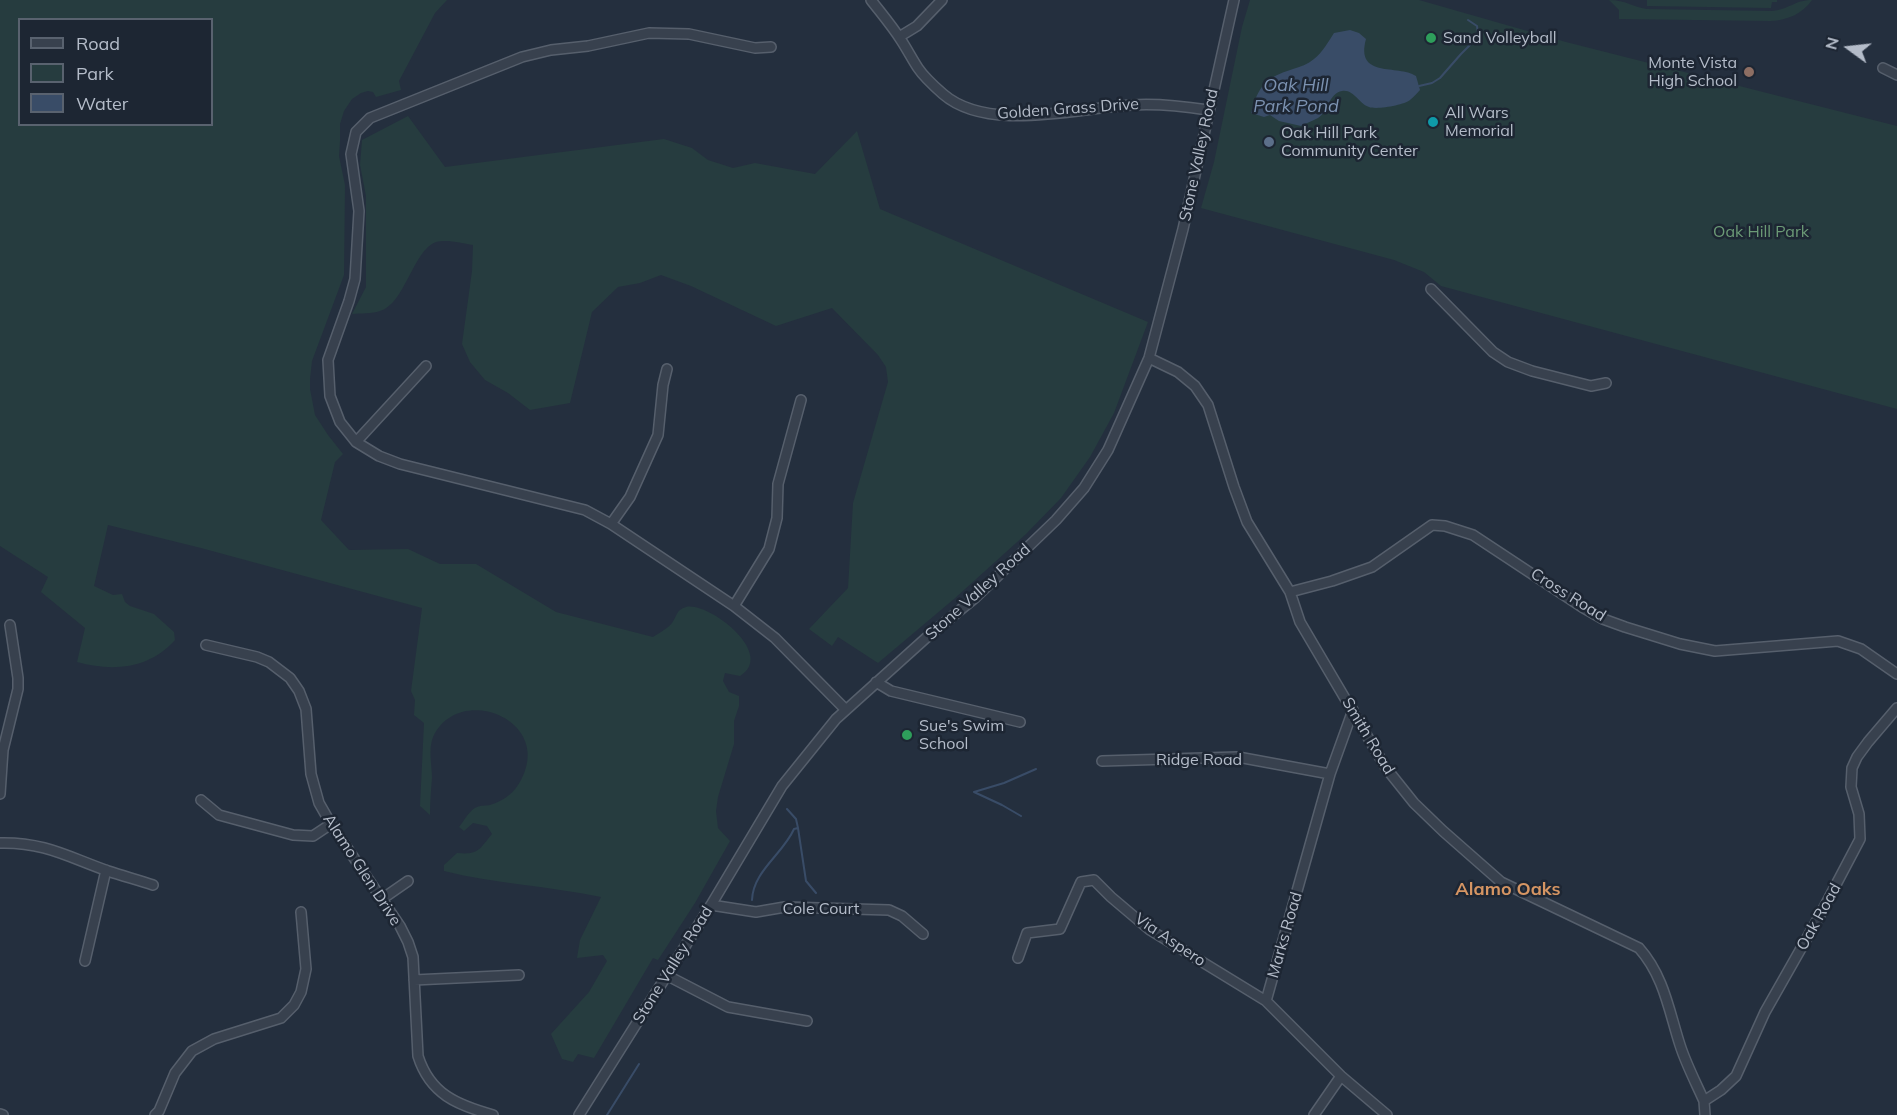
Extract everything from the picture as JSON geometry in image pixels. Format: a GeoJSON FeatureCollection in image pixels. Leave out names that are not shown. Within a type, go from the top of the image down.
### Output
{"type":"FeatureCollection","features":[{"type":"Feature","properties":{"kind":"street","name":"Golden Grass Drive"},"geometry":{"type":"LineString","coordinates":[[871,0],[899,37],[919,70],[956,103],[983,113],[999,116],[1154,104],[1209,110]]}},
{"type":"Feature","properties":{"kind":"street"},"geometry":{"type":"LineString","coordinates":[[899,37],[917,26],[942,0]]}},
{"type":"Feature","properties":{"kind":"street","name":"Stone Valley Road"},"geometry":{"type":"LineString","coordinates":[[579,1115],[711,905],[782,786],[836,719],[976,597],[1056,520],[1084,488],[1108,450],[1149,358],[1183,229],[1234,0]]}},
{"type":"Feature","properties":{"kind":"street"},"geometry":{"type":"LineString","coordinates":[[771,47],[755,48],[689,34],[649,33],[588,46],[551,50],[522,57],[370,118],[356,132],[351,154],[359,211],[355,279],[327,360],[330,396],[340,422],[365,449],[379,456],[400,464],[585,510],[611,524],[734,606],[775,638],[846,710]]}},
{"type":"Feature","properties":{"kind":"street"},"geometry":{"type":"LineString","coordinates":[[1883,68],[1897,75]]}},
{"type":"Feature","properties":{"kind":"street"},"geometry":{"type":"LineString","coordinates":[[1431,289],[1493,352],[1508,362],[1532,371],[1592,386],[1606,383]]}},
{"type":"Feature","properties":{"kind":"street","name":"Smith Road"},"geometry":{"type":"LineString","coordinates":[[1149,358],[1178,372],[1195,386],[1208,405],[1247,522],[1290,592],[1300,622],[1386,768],[1414,803],[1501,882],[1640,948],[1650,961],[1665,991],[1681,1047],[1704,1101]]}},
{"type":"Feature","properties":{"kind":"street"},"geometry":{"type":"LineString","coordinates":[[356,441],[426,366]]}},
{"type":"Feature","properties":{"kind":"street"},"geometry":{"type":"LineString","coordinates":[[611,524],[630,497],[658,435],[663,385],[667,369]]}},
{"type":"Feature","properties":{"kind":"street"},"geometry":{"type":"LineString","coordinates":[[734,606],[769,549],[777,518],[778,484],[801,400]]}},
{"type":"Feature","properties":{"kind":"street","name":"Cross Road"},"geometry":{"type":"LineString","coordinates":[[1290,592],[1372,567],[1432,525],[1438,525],[1473,535],[1582,607],[1603,619],[1625,627],[1680,644],[1715,651],[1838,641],[1861,650],[1897,674]]}},
{"type":"Feature","properties":{"kind":"street"},"geometry":{"type":"LineString","coordinates":[[0,794],[3,750],[18,688],[10,625]]}},
{"type":"Feature","properties":{"kind":"street","name":"Alamo Glen Drive"},"geometry":{"type":"LineString","coordinates":[[206,645],[263,660],[290,678],[299,691],[306,709],[313,786],[319,802],[408,942],[412,957],[418,1056],[426,1074],[434,1086],[458,1104],[494,1115]]}},
{"type":"Feature","properties":{"kind":"street"},"geometry":{"type":"LineString","coordinates":[[876,682],[891,691],[1020,722]]}},
{"type":"Feature","properties":{"kind":"street","name":"Oak Road"},"geometry":{"type":"LineString","coordinates":[[1704,1101],[1736,1076],[1765,1012],[1860,839],[1859,814],[1851,787],[1852,768],[1868,742],[1897,708]]}},
{"type":"Feature","properties":{"kind":"street","name":"Marks Road"},"geometry":{"type":"LineString","coordinates":[[1353,710],[1330,774],[1266,1001],[1341,1076],[1387,1115]]}},
{"type":"Feature","properties":{"kind":"street","name":"Ridge Road"},"geometry":{"type":"LineString","coordinates":[[1102,760],[1238,758],[1330,774]]}},
{"type":"Feature","properties":{"kind":"street"},"geometry":{"type":"LineString","coordinates":[[201,800],[219,814],[293,835],[313,836],[331,824]]}},
{"type":"Feature","properties":{"kind":"street"},"geometry":{"type":"LineString","coordinates":[[0,843],[38,845],[153,885]]}},
{"type":"Feature","properties":{"kind":"street"},"geometry":{"type":"LineString","coordinates":[[85,962],[106,870]]}},
{"type":"Feature","properties":{"kind":"street","name":"Via Aspero"},"geometry":{"type":"LineString","coordinates":[[1018,958],[1027,933],[1060,929],[1081,882],[1094,880],[1150,930],[1266,1001]]}},
{"type":"Feature","properties":{"kind":"street"},"geometry":{"type":"LineString","coordinates":[[382,899],[408,881]]}},
{"type":"Feature","properties":{"kind":"street","name":"Cole Court"},"geometry":{"type":"LineString","coordinates":[[711,905],[756,912],[785,907],[889,910],[902,916],[923,934]]}},
{"type":"Feature","properties":{"kind":"street"},"geometry":{"type":"LineString","coordinates":[[155,1115],[159,1111],[175,1073],[192,1051],[214,1039],[281,1018],[294,1005],[301,992],[306,969],[302,912]]}},
{"type":"Feature","properties":{"kind":"street"},"geometry":{"type":"LineString","coordinates":[[414,980],[519,975]]}},
{"type":"Feature","properties":{"kind":"street"},"geometry":{"type":"LineString","coordinates":[[666,975],[728,1007],[807,1021]]}},
{"type":"Feature","properties":{"kind":"street"},"geometry":{"type":"LineString","coordinates":[[1314,1115],[1341,1076]]}},
{"type":"Feature","properties":{"kind":"street"},"geometry":{"type":"LineString","coordinates":[[1704,1101],[1705,1115]]}},
{"type":"Feature","properties":{"kind":"green space"},"geometry":{"type":"Polygon","coordinates":[[[0,0],[447,0],[435,13],[399,81],[401,90],[376,97],[373,92],[361,93],[352,99],[344,111],[340,124],[339,156],[345,185],[344,275],[312,361],[310,389],[315,415],[343,454],[335,462],[321,520],[349,550],[408,549],[440,564],[476,564],[556,612],[653,637],[670,625],[678,612],[686,607],[696,607],[723,620],[745,643],[750,655],[749,666],[740,676],[725,673],[723,681],[729,692],[739,696],[739,706],[734,721],[734,744],[716,811],[718,828],[730,841],[695,903],[658,960],[653,958],[594,1058],[578,1054],[573,1062],[562,1059],[551,1034],[589,992],[607,961],[603,955],[577,958],[580,940],[601,897],[444,871],[444,865],[457,853],[470,853],[478,850],[492,834],[487,826],[473,823],[464,831],[459,827],[474,808],[495,803],[512,792],[521,780],[528,758],[525,740],[514,725],[499,715],[481,710],[462,712],[445,721],[433,737],[430,752],[432,778],[430,815],[420,806],[424,723],[414,715],[415,700],[411,691],[422,608],[108,525],[94,586],[113,595],[122,594],[125,602],[130,606],[154,614],[174,632],[175,640],[165,650],[142,662],[130,666],[104,667],[77,662],[85,628],[41,592],[48,577],[0,546],[0,0]]]}},
{"type":"Feature","properties":{"kind":"green space","name":"Oak Hill Park"},"geometry":{"type":"Polygon","coordinates":[[[1250,0],[1419,0],[1566,42],[1897,126],[1897,409],[1441,286],[1424,272],[1394,260],[1201,208],[1214,162],[1242,27],[1250,0]]]}},
{"type":"Feature","properties":{"kind":"green space"},"geometry":{"type":"Polygon","coordinates":[[[1609,0],[1647,9],[1771,11],[1812,0],[1794,15],[1771,21],[1619,19],[1619,10],[1609,0]]]}},
{"type":"Feature","properties":{"kind":"green space"},"geometry":{"type":"Polygon","coordinates":[[[1647,0],[1777,0],[1777,2],[1772,2],[1771,8],[1647,6],[1647,0]]]}},
{"type":"Feature","properties":{"kind":"green space"},"geometry":{"type":"Polygon","coordinates":[[[408,116],[445,167],[664,139],[692,148],[708,160],[733,168],[755,163],[815,174],[857,131],[880,209],[1148,322],[1114,413],[1090,457],[1061,498],[1026,534],[954,599],[878,663],[838,637],[832,646],[809,629],[848,588],[853,503],[888,382],[886,367],[878,355],[832,308],[776,326],[691,286],[661,275],[640,283],[618,287],[592,312],[570,403],[530,410],[508,393],[485,380],[470,362],[462,344],[472,271],[473,245],[450,241],[436,242],[421,255],[403,288],[389,306],[377,312],[352,314],[366,287],[366,196],[360,165],[362,140],[408,116]]]}},
{"type":"Feature","properties":{"kind":"water","name":"Oak Hill Park Pond"},"geometry":{"type":"Polygon","coordinates":[[[1350,30],[1366,39],[1364,52],[1372,65],[1416,76],[1420,90],[1413,98],[1396,105],[1373,108],[1365,105],[1350,92],[1338,92],[1321,115],[1301,126],[1279,121],[1270,115],[1264,117],[1251,113],[1264,84],[1283,72],[1314,59],[1334,33],[1350,30]]]}},
{"type":"Feature","properties":{"kind":"waterway"},"geometry":{"type":"LineString","coordinates":[[1419,86],[1432,83],[1440,78],[1475,40],[1478,35],[1477,26],[1468,20]]}},
{"type":"Feature","properties":{"kind":"waterway"},"geometry":{"type":"LineString","coordinates":[[974,792],[1004,783],[1036,769]]}},
{"type":"Feature","properties":{"kind":"waterway"},"geometry":{"type":"LineString","coordinates":[[974,792],[1021,816]]}},
{"type":"Feature","properties":{"kind":"waterway"},"geometry":{"type":"LineString","coordinates":[[752,900],[757,880],[794,829],[798,828],[796,819],[787,809]]}},
{"type":"Feature","properties":{"kind":"waterway"},"geometry":{"type":"LineString","coordinates":[[798,828],[806,881],[816,893]]}},
{"type":"Feature","properties":{"kind":"waterway"},"geometry":{"type":"LineString","coordinates":[[607,1115],[639,1064]]}},
{"type":"Feature","properties":{"kind":"place","name":"Sand Volleyball"},"geometry":{"type":"Point","coordinates":[1431,38]}},
{"type":"Feature","properties":{"kind":"place","name":"Monte Vista High School"},"geometry":{"type":"Point","coordinates":[1749,72]}},
{"type":"Feature","properties":{"kind":"place","name":"All Wars Memorial"},"geometry":{"type":"Point","coordinates":[1433,122]}},
{"type":"Feature","properties":{"kind":"place","name":"Oak Hill Park Community Center"},"geometry":{"type":"Point","coordinates":[1269,142]}},
{"type":"Feature","properties":{"kind":"place","name":"Sue's Swim School"},"geometry":{"type":"Point","coordinates":[907,735]}},
{"type":"Feature","properties":{"kind":"district","name":"Alamo Oaks"},"geometry":{"type":"Point","coordinates":[1508,890]}}]}
